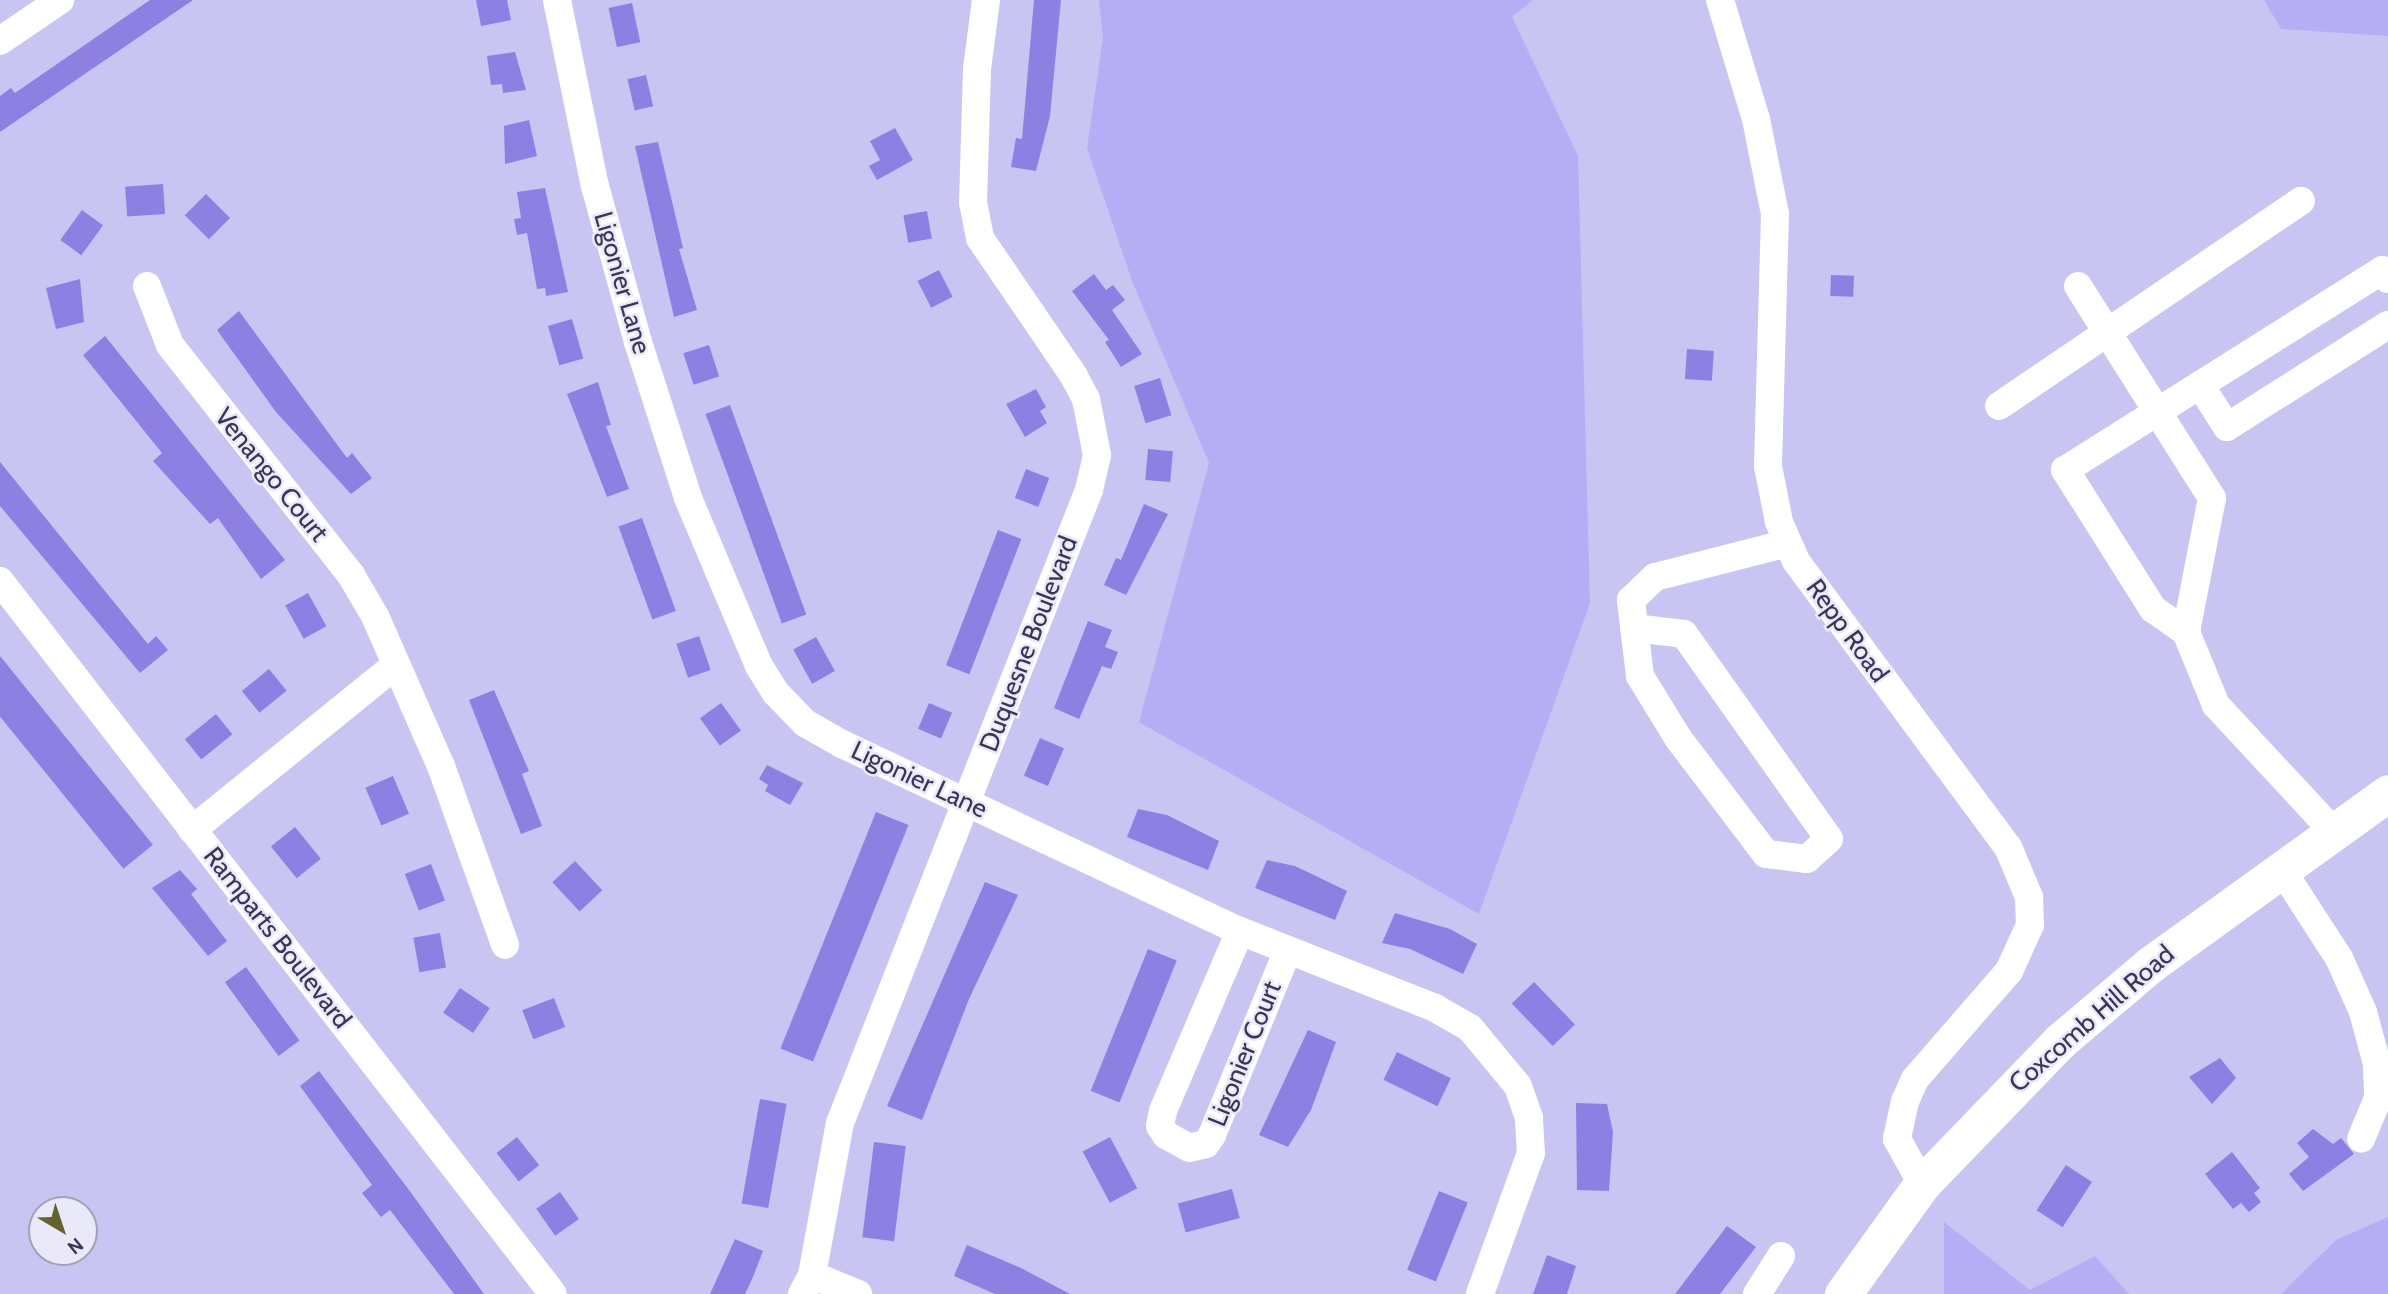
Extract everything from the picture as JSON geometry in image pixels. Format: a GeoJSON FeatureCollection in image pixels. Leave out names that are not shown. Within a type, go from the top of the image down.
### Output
{"type":"FeatureCollection","features":[{"type":"Feature","properties":{"kind":"main road","name":"Coxcomb Hill Road"},"geometry":{"type":"LineString","coordinates":[[1843,1294],[1922,1184],[2060,1041],[2151,964],[2388,793]]}},
{"type":"Feature","properties":{"kind":"street"},"geometry":{"type":"LineString","coordinates":[[0,41],[60,0]]}},
{"type":"Feature","properties":{"kind":"street","name":"Ligonier Lane"},"geometry":{"type":"LineString","coordinates":[[557,0],[595,186],[638,342],[688,498],[759,666],[805,723],[1240,931],[1469,1028],[1518,1086],[1529,1118],[1531,1153],[1479,1294]]}},
{"type":"Feature","properties":{"kind":"street","name":"Duquesne Boulevard"},"geometry":{"type":"LineString","coordinates":[[807,1284],[840,1123],[921,908],[968,802],[1089,490],[1097,455],[1080,387],[980,238],[974,203],[977,69],[986,0]]}},
{"type":"Feature","properties":{"kind":"street","name":"Repp Road"},"geometry":{"type":"LineString","coordinates":[[1720,0],[1756,119],[1775,214],[1768,466],[1788,543],[1839,622],[2008,847],[2029,897],[2030,925],[2009,971],[1915,1079],[1905,1101],[1897,1139],[1922,1184]]}},
{"type":"Feature","properties":{"kind":"street"},"geometry":{"type":"LineString","coordinates":[[1999,406],[2110,335],[2301,201]]}},
{"type":"Feature","properties":{"kind":"street"},"geometry":{"type":"LineString","coordinates":[[2186,632],[2152,609],[2066,470],[2382,270],[2388,279]]}},
{"type":"Feature","properties":{"kind":"street","name":"Venango Court"},"geometry":{"type":"LineString","coordinates":[[147,286],[170,345],[351,575],[396,665],[441,766],[505,945]]}},
{"type":"Feature","properties":{"kind":"street"},"geometry":{"type":"LineString","coordinates":[[2078,286],[2212,498],[2186,632],[2216,705],[2334,832]]}},
{"type":"Feature","properties":{"kind":"street"},"geometry":{"type":"LineString","coordinates":[[2200,385],[2227,427],[2388,325]]}},
{"type":"Feature","properties":{"kind":"street"},"geometry":{"type":"LineString","coordinates":[[1634,628],[1684,634],[1829,839],[1807,859],[1766,854],[1678,738],[1640,676],[1634,628],[1631,600],[1655,577],[1788,543]]}},
{"type":"Feature","properties":{"kind":"street","name":"Ramparts Boulevard"},"geometry":{"type":"LineString","coordinates":[[0,581],[553,1294]]}},
{"type":"Feature","properties":{"kind":"street"},"geometry":{"type":"LineString","coordinates":[[192,830],[396,665]]}},
{"type":"Feature","properties":{"kind":"street"},"geometry":{"type":"LineString","coordinates":[[2282,870],[2339,958],[2363,1012],[2377,1064],[2378,1098],[2361,1139]]}},
{"type":"Feature","properties":{"kind":"street","name":"Ligonier Court"},"geometry":{"type":"LineString","coordinates":[[1240,931],[1163,1111],[1160,1126],[1166,1135],[1189,1148],[1206,1144],[1212,1135],[1288,950]]}},
{"type":"Feature","properties":{"kind":"street"},"geometry":{"type":"LineString","coordinates":[[1757,1294],[1781,1256]]}},
{"type":"Feature","properties":{"kind":"street"},"geometry":{"type":"LineString","coordinates":[[807,1284],[858,1294]]}},
{"type":"Feature","properties":{"kind":"shaded area"},"geometry":{"type":"Polygon","coordinates":[[[1099,0],[1533,0],[1512,17],[1578,156],[1590,603],[1479,914],[1139,722],[1209,463],[1132,281],[1087,148],[1103,38],[1099,0]]]}},
{"type":"Feature","properties":{"kind":"shaded area"},"geometry":{"type":"Polygon","coordinates":[[[2264,0],[2388,0],[2388,36],[2281,29],[2264,0]]]}},
{"type":"Feature","properties":{"kind":"shaded area"},"geometry":{"type":"Polygon","coordinates":[[[2388,1217],[2388,1294],[2281,1294],[2336,1240],[2388,1217]]]}},
{"type":"Feature","properties":{"kind":"shaded area"},"geometry":{"type":"Polygon","coordinates":[[[1944,1222],[2030,1290],[2095,1256],[2129,1294],[1944,1294],[1944,1222]]]}},
{"type":"Feature","properties":{"kind":"building"},"geometry":{"type":"Polygon","coordinates":[[[150,0],[193,0],[0,132],[0,96],[11,88],[15,93],[150,0]]]}},
{"type":"Feature","properties":{"kind":"building"},"geometry":{"type":"Polygon","coordinates":[[[476,0],[507,0],[511,20],[481,26],[476,0]]]}},
{"type":"Feature","properties":{"kind":"building"},"geometry":{"type":"Polygon","coordinates":[[[1034,0],[1061,0],[1050,116],[1036,171],[1011,167],[1016,138],[1022,139],[1034,0]]]}},
{"type":"Feature","properties":{"kind":"building"},"geometry":{"type":"Polygon","coordinates":[[[632,3],[640,42],[617,47],[609,8],[632,3]]]}},
{"type":"Feature","properties":{"kind":"building"},"geometry":{"type":"Polygon","coordinates":[[[515,52],[526,90],[503,93],[502,84],[491,85],[487,56],[515,52]]]}},
{"type":"Feature","properties":{"kind":"building"},"geometry":{"type":"Polygon","coordinates":[[[646,75],[653,106],[635,110],[627,79],[646,75]]]}},
{"type":"Feature","properties":{"kind":"building"},"geometry":{"type":"Polygon","coordinates":[[[529,120],[537,156],[505,164],[504,126],[529,120]]]}},
{"type":"Feature","properties":{"kind":"building"},"geometry":{"type":"Polygon","coordinates":[[[895,128],[913,160],[877,180],[869,166],[880,160],[870,141],[895,128]]]}},
{"type":"Feature","properties":{"kind":"building"},"geometry":{"type":"Polygon","coordinates":[[[658,142],[683,248],[679,249],[697,310],[674,317],[635,146],[658,142]]]}},
{"type":"Feature","properties":{"kind":"building"},"geometry":{"type":"Polygon","coordinates":[[[163,184],[165,214],[127,217],[125,187],[163,184]]]}},
{"type":"Feature","properties":{"kind":"building"},"geometry":{"type":"Polygon","coordinates":[[[545,188],[568,292],[546,296],[545,288],[537,289],[527,233],[517,235],[514,219],[521,218],[517,192],[545,188]]]}},
{"type":"Feature","properties":{"kind":"building"},"geometry":{"type":"Polygon","coordinates":[[[206,194],[230,218],[209,239],[185,215],[206,194]]]}},
{"type":"Feature","properties":{"kind":"building"},"geometry":{"type":"Polygon","coordinates":[[[82,210],[103,225],[81,255],[60,240],[82,210]]]}},
{"type":"Feature","properties":{"kind":"building"},"geometry":{"type":"Polygon","coordinates":[[[927,211],[932,239],[908,243],[903,215],[927,211]]]}},
{"type":"Feature","properties":{"kind":"building"},"geometry":{"type":"Polygon","coordinates":[[[939,270],[953,297],[931,308],[918,281],[939,270]]]}},
{"type":"Feature","properties":{"kind":"building"},"geometry":{"type":"Polygon","coordinates":[[[1094,274],[1106,290],[1113,285],[1125,300],[1112,310],[1142,354],[1121,367],[1105,342],[1109,340],[1072,291],[1094,274]]]}},
{"type":"Feature","properties":{"kind":"building"},"geometry":{"type":"Polygon","coordinates":[[[1831,275],[1854,276],[1853,297],[1830,296],[1831,275]]]}},
{"type":"Feature","properties":{"kind":"building"},"geometry":{"type":"Polygon","coordinates":[[[80,279],[84,322],[56,329],[46,288],[80,279]]]}},
{"type":"Feature","properties":{"kind":"building"},"geometry":{"type":"Polygon","coordinates":[[[239,311],[347,458],[352,453],[372,478],[351,494],[276,412],[217,330],[239,311]]]}},
{"type":"Feature","properties":{"kind":"building"},"geometry":{"type":"Polygon","coordinates":[[[572,319],[583,358],[559,365],[548,326],[572,319]]]}},
{"type":"Feature","properties":{"kind":"building"},"geometry":{"type":"Polygon","coordinates":[[[105,336],[285,560],[261,579],[218,518],[210,524],[153,461],[162,453],[83,355],[105,336]]]}},
{"type":"Feature","properties":{"kind":"building"},"geometry":{"type":"Polygon","coordinates":[[[709,345],[719,376],[694,385],[683,353],[709,345]]]}},
{"type":"Feature","properties":{"kind":"building"},"geometry":{"type":"Polygon","coordinates":[[[1687,349],[1714,351],[1712,381],[1685,379],[1687,349]]]}},
{"type":"Feature","properties":{"kind":"building"},"geometry":{"type":"Polygon","coordinates":[[[1160,378],[1171,415],[1146,423],[1134,386],[1160,378]]]}},
{"type":"Feature","properties":{"kind":"building"},"geometry":{"type":"Polygon","coordinates":[[[598,382],[611,425],[606,426],[629,489],[607,497],[567,394],[598,382]]]}},
{"type":"Feature","properties":{"kind":"building"},"geometry":{"type":"Polygon","coordinates":[[[1036,389],[1046,407],[1040,411],[1047,423],[1025,437],[1006,404],[1036,389]]]}},
{"type":"Feature","properties":{"kind":"building"},"geometry":{"type":"Polygon","coordinates":[[[730,405],[806,615],[782,623],[706,414],[730,405]]]}},
{"type":"Feature","properties":{"kind":"building"},"geometry":{"type":"Polygon","coordinates":[[[1148,449],[1173,451],[1170,482],[1145,480],[1148,449]]]}},
{"type":"Feature","properties":{"kind":"building"},"geometry":{"type":"Polygon","coordinates":[[[0,462],[148,644],[156,636],[168,650],[140,673],[0,506],[0,462]]]}},
{"type":"Feature","properties":{"kind":"building"},"geometry":{"type":"Polygon","coordinates":[[[1026,469],[1049,478],[1038,507],[1015,498],[1026,469]]]}},
{"type":"Feature","properties":{"kind":"building"},"geometry":{"type":"Polygon","coordinates":[[[1144,504],[1168,514],[1126,595],[1104,585],[1116,558],[1121,560],[1144,504]]]}},
{"type":"Feature","properties":{"kind":"building"},"geometry":{"type":"Polygon","coordinates":[[[642,518],[676,611],[652,620],[619,527],[642,518]]]}},
{"type":"Feature","properties":{"kind":"building"},"geometry":{"type":"Polygon","coordinates":[[[998,530],[1021,539],[969,674],[946,665],[998,530]]]}},
{"type":"Feature","properties":{"kind":"building"},"geometry":{"type":"Polygon","coordinates":[[[308,593],[326,626],[304,639],[285,606],[308,593]]]}},
{"type":"Feature","properties":{"kind":"building"},"geometry":{"type":"Polygon","coordinates":[[[1088,621],[1112,630],[1105,647],[1118,652],[1111,669],[1102,666],[1079,719],[1054,708],[1088,621]]]}},
{"type":"Feature","properties":{"kind":"building"},"geometry":{"type":"Polygon","coordinates":[[[699,636],[711,670],[688,678],[676,644],[699,636]]]}},
{"type":"Feature","properties":{"kind":"building"},"geometry":{"type":"Polygon","coordinates":[[[816,637],[835,671],[812,684],[793,650],[816,637]]]}},
{"type":"Feature","properties":{"kind":"building"},"geometry":{"type":"Polygon","coordinates":[[[0,656],[153,845],[123,869],[0,716],[0,656]]]}},
{"type":"Feature","properties":{"kind":"building"},"geometry":{"type":"Polygon","coordinates":[[[269,669],[287,691],[259,713],[242,691],[269,669]]]}},
{"type":"Feature","properties":{"kind":"building"},"geometry":{"type":"Polygon","coordinates":[[[494,690],[529,771],[522,774],[542,826],[521,834],[469,700],[494,690]]]}},
{"type":"Feature","properties":{"kind":"building"},"geometry":{"type":"Polygon","coordinates":[[[721,703],[741,731],[720,746],[700,718],[721,703]]]}},
{"type":"Feature","properties":{"kind":"building"},"geometry":{"type":"Polygon","coordinates":[[[929,703],[952,713],[941,739],[918,729],[929,703]]]}},
{"type":"Feature","properties":{"kind":"building"},"geometry":{"type":"Polygon","coordinates":[[[216,714],[232,734],[201,759],[185,739],[216,714]]]}},
{"type":"Feature","properties":{"kind":"building"},"geometry":{"type":"Polygon","coordinates":[[[1040,738],[1064,748],[1048,786],[1024,776],[1040,738]]]}},
{"type":"Feature","properties":{"kind":"building"},"geometry":{"type":"Polygon","coordinates":[[[767,765],[803,783],[790,805],[765,791],[768,785],[759,779],[767,765]]]}},
{"type":"Feature","properties":{"kind":"building"},"geometry":{"type":"Polygon","coordinates":[[[393,776],[409,814],[381,825],[365,788],[393,776]]]}},
{"type":"Feature","properties":{"kind":"building"},"geometry":{"type":"Polygon","coordinates":[[[1138,809],[1167,815],[1219,841],[1208,870],[1127,837],[1138,809]]]}},
{"type":"Feature","properties":{"kind":"building"},"geometry":{"type":"Polygon","coordinates":[[[876,812],[908,825],[813,1062],[780,1048],[876,812]]]}},
{"type":"Feature","properties":{"kind":"building"},"geometry":{"type":"Polygon","coordinates":[[[295,827],[321,859],[297,878],[271,847],[295,827]]]}},
{"type":"Feature","properties":{"kind":"building"},"geometry":{"type":"Polygon","coordinates":[[[1267,860],[1295,866],[1347,891],[1335,920],[1255,888],[1267,860]]]}},
{"type":"Feature","properties":{"kind":"building"},"geometry":{"type":"Polygon","coordinates":[[[575,861],[602,890],[580,911],[552,882],[575,861]]]}},
{"type":"Feature","properties":{"kind":"building"},"geometry":{"type":"Polygon","coordinates":[[[431,864],[445,900],[419,910],[405,874],[431,864]]]}},
{"type":"Feature","properties":{"kind":"building"},"geometry":{"type":"Polygon","coordinates":[[[180,870],[197,889],[191,894],[227,941],[208,956],[152,888],[180,870]]]}},
{"type":"Feature","properties":{"kind":"building"},"geometry":{"type":"Polygon","coordinates":[[[985,882],[1018,895],[969,999],[922,1120],[887,1106],[985,882]]]}},
{"type":"Feature","properties":{"kind":"building"},"geometry":{"type":"Polygon","coordinates":[[[1395,913],[1450,929],[1477,944],[1463,974],[1410,949],[1382,943],[1395,913]]]}},
{"type":"Feature","properties":{"kind":"building"},"geometry":{"type":"Polygon","coordinates":[[[440,933],[446,967],[419,972],[413,938],[440,933]]]}},
{"type":"Feature","properties":{"kind":"building"},"geometry":{"type":"Polygon","coordinates":[[[1148,949],[1177,961],[1119,1102],[1091,1091],[1148,949]]]}},
{"type":"Feature","properties":{"kind":"building"},"geometry":{"type":"Polygon","coordinates":[[[246,967],[299,1041],[278,1056],[225,982],[246,967]]]}},
{"type":"Feature","properties":{"kind":"building"},"geometry":{"type":"Polygon","coordinates":[[[1534,982],[1575,1024],[1553,1046],[1512,1004],[1534,982]]]}},
{"type":"Feature","properties":{"kind":"building"},"geometry":{"type":"Polygon","coordinates":[[[460,988],[490,1008],[473,1033],[443,1013],[460,988]]]}},
{"type":"Feature","properties":{"kind":"building"},"geometry":{"type":"Polygon","coordinates":[[[554,998],[565,1027],[533,1039],[522,1010],[554,998]]]}},
{"type":"Feature","properties":{"kind":"building"},"geometry":{"type":"Polygon","coordinates":[[[1308,1030],[1336,1042],[1311,1110],[1288,1147],[1259,1135],[1308,1030]]]}},
{"type":"Feature","properties":{"kind":"building"},"geometry":{"type":"Polygon","coordinates":[[[1397,1052],[1451,1078],[1437,1106],[1383,1080],[1397,1052]]]}},
{"type":"Feature","properties":{"kind":"building"},"geometry":{"type":"Polygon","coordinates":[[[2220,1058],[2236,1078],[2212,1104],[2189,1077],[2220,1058]]]}},
{"type":"Feature","properties":{"kind":"building"},"geometry":{"type":"Polygon","coordinates":[[[319,1071],[484,1294],[454,1294],[390,1210],[381,1217],[362,1193],[372,1185],[300,1086],[319,1071]]]}},
{"type":"Feature","properties":{"kind":"building"},"geometry":{"type":"Polygon","coordinates":[[[760,1099],[787,1104],[768,1208],[742,1203],[760,1099]]]}},
{"type":"Feature","properties":{"kind":"building"},"geometry":{"type":"Polygon","coordinates":[[[1576,1103],[1607,1104],[1613,1132],[1609,1191],[1577,1190],[1576,1103]]]}},
{"type":"Feature","properties":{"kind":"building"},"geometry":{"type":"Polygon","coordinates":[[[2313,1129],[2333,1144],[2341,1138],[2354,1154],[2303,1191],[2289,1174],[2309,1157],[2297,1143],[2313,1129]]]}},
{"type":"Feature","properties":{"kind":"building"},"geometry":{"type":"Polygon","coordinates":[[[517,1137],[539,1165],[519,1181],[497,1153],[517,1137]]]}},
{"type":"Feature","properties":{"kind":"building"},"geometry":{"type":"Polygon","coordinates":[[[1110,1137],[1137,1188],[1110,1203],[1083,1152],[1110,1137]]]}},
{"type":"Feature","properties":{"kind":"building"},"geometry":{"type":"Polygon","coordinates":[[[874,1142],[906,1146],[894,1241],[862,1237],[874,1142]]]}},
{"type":"Feature","properties":{"kind":"building"},"geometry":{"type":"Polygon","coordinates":[[[2232,1152],[2260,1188],[2254,1193],[2261,1202],[2249,1212],[2241,1203],[2233,1209],[2205,1174],[2232,1152]]]}},
{"type":"Feature","properties":{"kind":"building"},"geometry":{"type":"Polygon","coordinates":[[[2066,1165],[2092,1182],[2063,1227],[2037,1210],[2066,1165]]]}},
{"type":"Feature","properties":{"kind":"building"},"geometry":{"type":"Polygon","coordinates":[[[1232,1189],[1240,1218],[1186,1232],[1178,1203],[1232,1189]]]}},
{"type":"Feature","properties":{"kind":"building"},"geometry":{"type":"Polygon","coordinates":[[[1439,1191],[1468,1203],[1436,1281],[1407,1270],[1439,1191]]]}},
{"type":"Feature","properties":{"kind":"building"},"geometry":{"type":"Polygon","coordinates":[[[560,1192],[579,1219],[555,1236],[536,1209],[560,1192]]]}},
{"type":"Feature","properties":{"kind":"building"},"geometry":{"type":"Polygon","coordinates":[[[1727,1226],[1756,1247],[1720,1294],[1675,1294],[1727,1226]]]}},
{"type":"Feature","properties":{"kind":"building"},"geometry":{"type":"Polygon","coordinates":[[[735,1239],[763,1251],[753,1277],[745,1294],[710,1294],[735,1239]]]}},
{"type":"Feature","properties":{"kind":"building"},"geometry":{"type":"Polygon","coordinates":[[[967,1245],[1021,1268],[1070,1294],[995,1294],[954,1276],[967,1245]]]}},
{"type":"Feature","properties":{"kind":"building"},"geometry":{"type":"Polygon","coordinates":[[[1547,1255],[1576,1266],[1567,1294],[1533,1294],[1547,1255]]]}}]}
